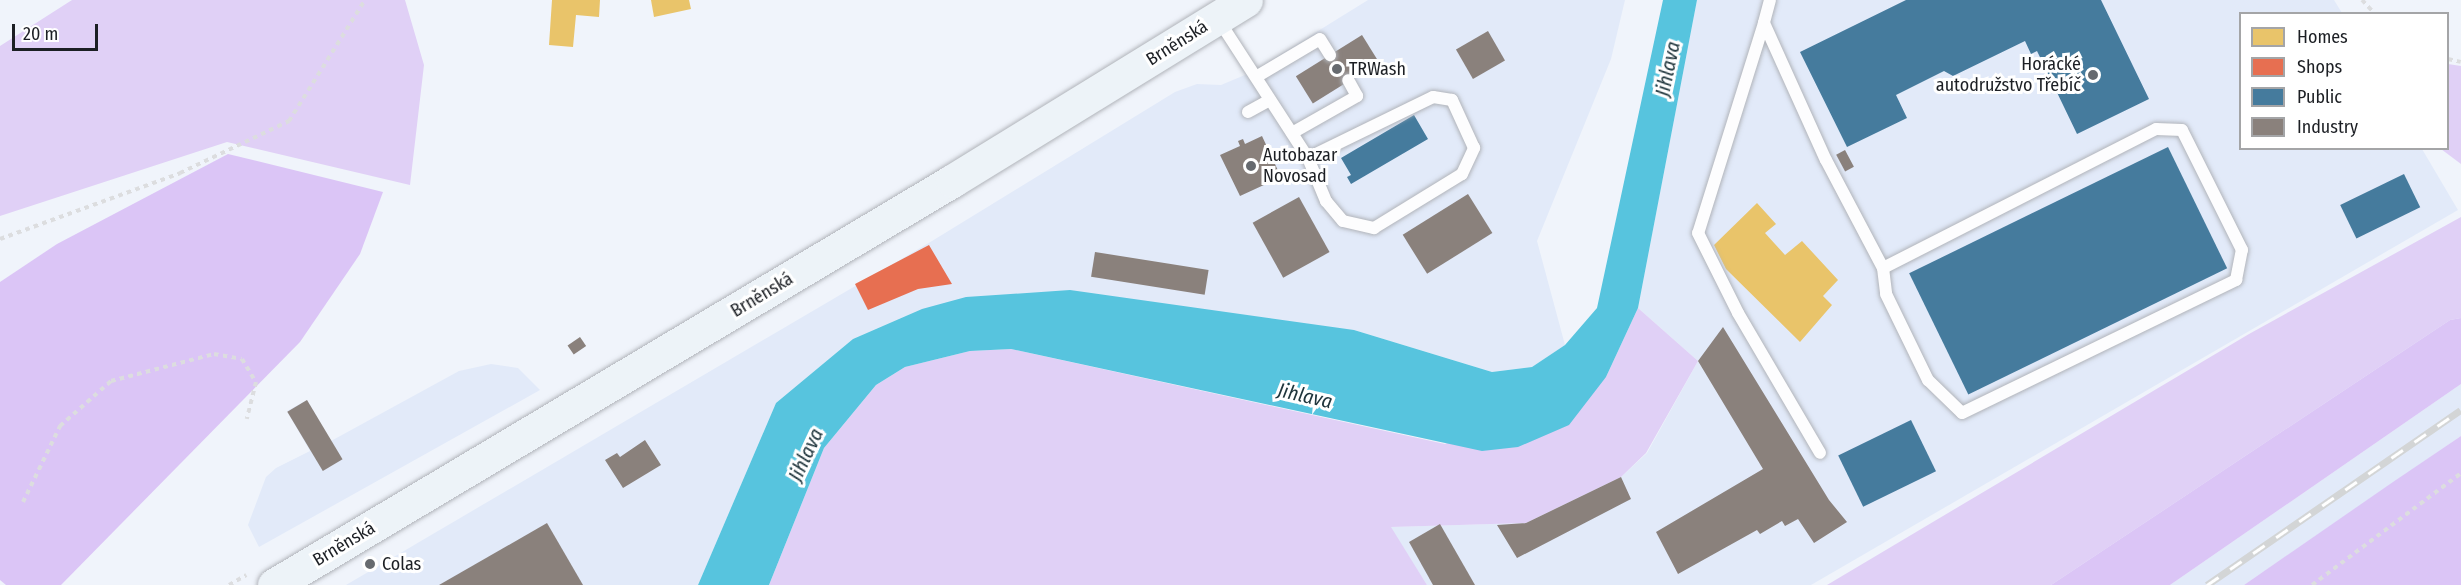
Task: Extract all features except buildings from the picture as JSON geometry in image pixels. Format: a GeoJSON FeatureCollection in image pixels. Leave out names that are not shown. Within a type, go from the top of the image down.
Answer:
{"type":"FeatureCollection","features":[{"type":"Feature","properties":{"kind":"main road","name":"Brněnská"},"geometry":{"type":"LineString","coordinates":[[274,585],[952,181],[1246,0]]}},
{"type":"Feature","properties":{"kind":"lane"},"geometry":{"type":"LineString","coordinates":[[1770,0],[1698,233],[1738,313],[1820,453]]}},
{"type":"Feature","properties":{"kind":"lane"},"geometry":{"type":"LineString","coordinates":[[1217,18],[1308,158],[1326,201],[1343,220],[1374,228],[1462,174],[1474,148],[1452,99],[1433,97],[1308,158]]}},
{"type":"Feature","properties":{"kind":"lane"},"geometry":{"type":"LineString","coordinates":[[1764,23],[1826,160],[1883,268],[1886,294],[1928,380],[1962,413],[2236,280],[2242,250],[2182,130],[2156,129],[1883,268]]}},
{"type":"Feature","properties":{"kind":"lane"},"geometry":{"type":"LineString","coordinates":[[1256,77],[1320,39],[1330,55]]}},
{"type":"Feature","properties":{"kind":"lane"},"geometry":{"type":"LineString","coordinates":[[1292,133],[1357,96],[1348,80]]}},
{"type":"Feature","properties":{"kind":"lane"},"geometry":{"type":"LineString","coordinates":[[1248,112],[1270,100]]}},
{"type":"Feature","properties":{"kind":"path"},"geometry":{"type":"LineString","coordinates":[[0,239],[180,173],[289,121],[365,0]]}},
{"type":"Feature","properties":{"kind":"path"},"geometry":{"type":"LineString","coordinates":[[2362,0],[2373,12]]}},
{"type":"Feature","properties":{"kind":"path"},"geometry":{"type":"LineString","coordinates":[[23,502],[60,426],[111,381],[214,354],[242,359],[256,382],[247,419]]}},
{"type":"Feature","properties":{"kind":"path"},"geometry":{"type":"LineString","coordinates":[[2312,585],[2461,473]]}},
{"type":"Feature","properties":{"kind":"shaded area"},"geometry":{"type":"Polygon","coordinates":[[[72,0],[405,0],[424,65],[410,185],[227,142],[0,216],[0,46],[72,0]]]}},
{"type":"Feature","properties":{"kind":"shaded area"},"geometry":{"type":"Polygon","coordinates":[[[1368,0],[1625,0],[1611,59],[1537,241],[1565,345],[1532,367],[1492,372],[1354,330],[922,309],[853,339],[776,403],[698,585],[346,585],[932,241],[1175,92],[1197,84],[1221,85],[1252,72],[1368,0]]]}},
{"type":"Feature","properties":{"kind":"shaded area"},"geometry":{"type":"Polygon","coordinates":[[[1697,0],[2334,0],[2341,12],[2239,12],[2239,150],[2423,150],[2458,210],[1811,585],[1427,585],[1390,527],[1526,523],[1621,477],[1647,453],[1698,361],[1638,308],[1697,0]]]}},
{"type":"Feature","properties":{"kind":"shaded area"},"geometry":{"type":"Polygon","coordinates":[[[2449,64],[2461,66],[2461,164],[2442,150],[2449,150],[2449,64]]]}},
{"type":"Feature","properties":{"kind":"shaded area"},"geometry":{"type":"Polygon","coordinates":[[[228,154],[383,192],[360,254],[300,342],[61,585],[6,585],[0,580],[0,282],[57,244],[228,154]]]}},
{"type":"Feature","properties":{"kind":"shaded area"},"geometry":{"type":"Polygon","coordinates":[[[2461,217],[2461,318],[2450,320],[2051,585],[1827,585],[2249,334],[2461,217]]]}},
{"type":"Feature","properties":{"kind":"shaded area"},"geometry":{"type":"Polygon","coordinates":[[[1638,308],[1698,361],[1646,453],[1621,477],[1526,523],[1391,527],[1427,585],[769,585],[824,448],[876,385],[905,367],[970,351],[1011,349],[1445,444],[1606,377],[1638,308]]]}},
{"type":"Feature","properties":{"kind":"shaded area"},"geometry":{"type":"Polygon","coordinates":[[[2461,318],[2461,384],[2170,585],[2051,585],[2450,320],[2461,318]]]}},
{"type":"Feature","properties":{"kind":"shaded area"},"geometry":{"type":"Polygon","coordinates":[[[491,364],[518,368],[540,390],[259,547],[248,525],[266,477],[276,468],[310,451],[287,411],[307,400],[331,441],[459,371],[491,364]]]}},
{"type":"Feature","properties":{"kind":"shaded area"},"geometry":{"type":"Polygon","coordinates":[[[2461,384],[2461,436],[2244,585],[2170,585],[2461,384]]]}},
{"type":"Feature","properties":{"kind":"shaded area"},"geometry":{"type":"Polygon","coordinates":[[[2461,436],[2461,585],[2244,585],[2393,482],[2461,436]]]}},
{"type":"Feature","properties":{"kind":"water","name":"Jihlava"},"geometry":{"type":"Polygon","coordinates":[[[1663,0],[1697,0],[1638,308],[1606,377],[1569,425],[1518,447],[1482,451],[1011,349],[970,351],[905,367],[876,385],[824,448],[769,585],[698,585],[776,403],[853,339],[922,309],[966,297],[1070,290],[1354,330],[1492,372],[1532,367],[1565,345],[1597,308],[1663,0]]]}},
{"type":"Feature","properties":{"kind":"railway"},"geometry":{"type":"LineString","coordinates":[[2207,585],[2461,410]]}},
{"type":"Feature","properties":{"kind":"place","name":"TRWash"},"geometry":{"type":"Point","coordinates":[1337,69]}},
{"type":"Feature","properties":{"kind":"place","name":"Horácké autodružstvo Třebíč"},"geometry":{"type":"Point","coordinates":[2093,75]}},
{"type":"Feature","properties":{"kind":"place","name":"Autobazar Novosad"},"geometry":{"type":"Point","coordinates":[1251,166]}},
{"type":"Feature","properties":{"kind":"place","name":"Colas"},"geometry":{"type":"Point","coordinates":[370,564]}}]}
